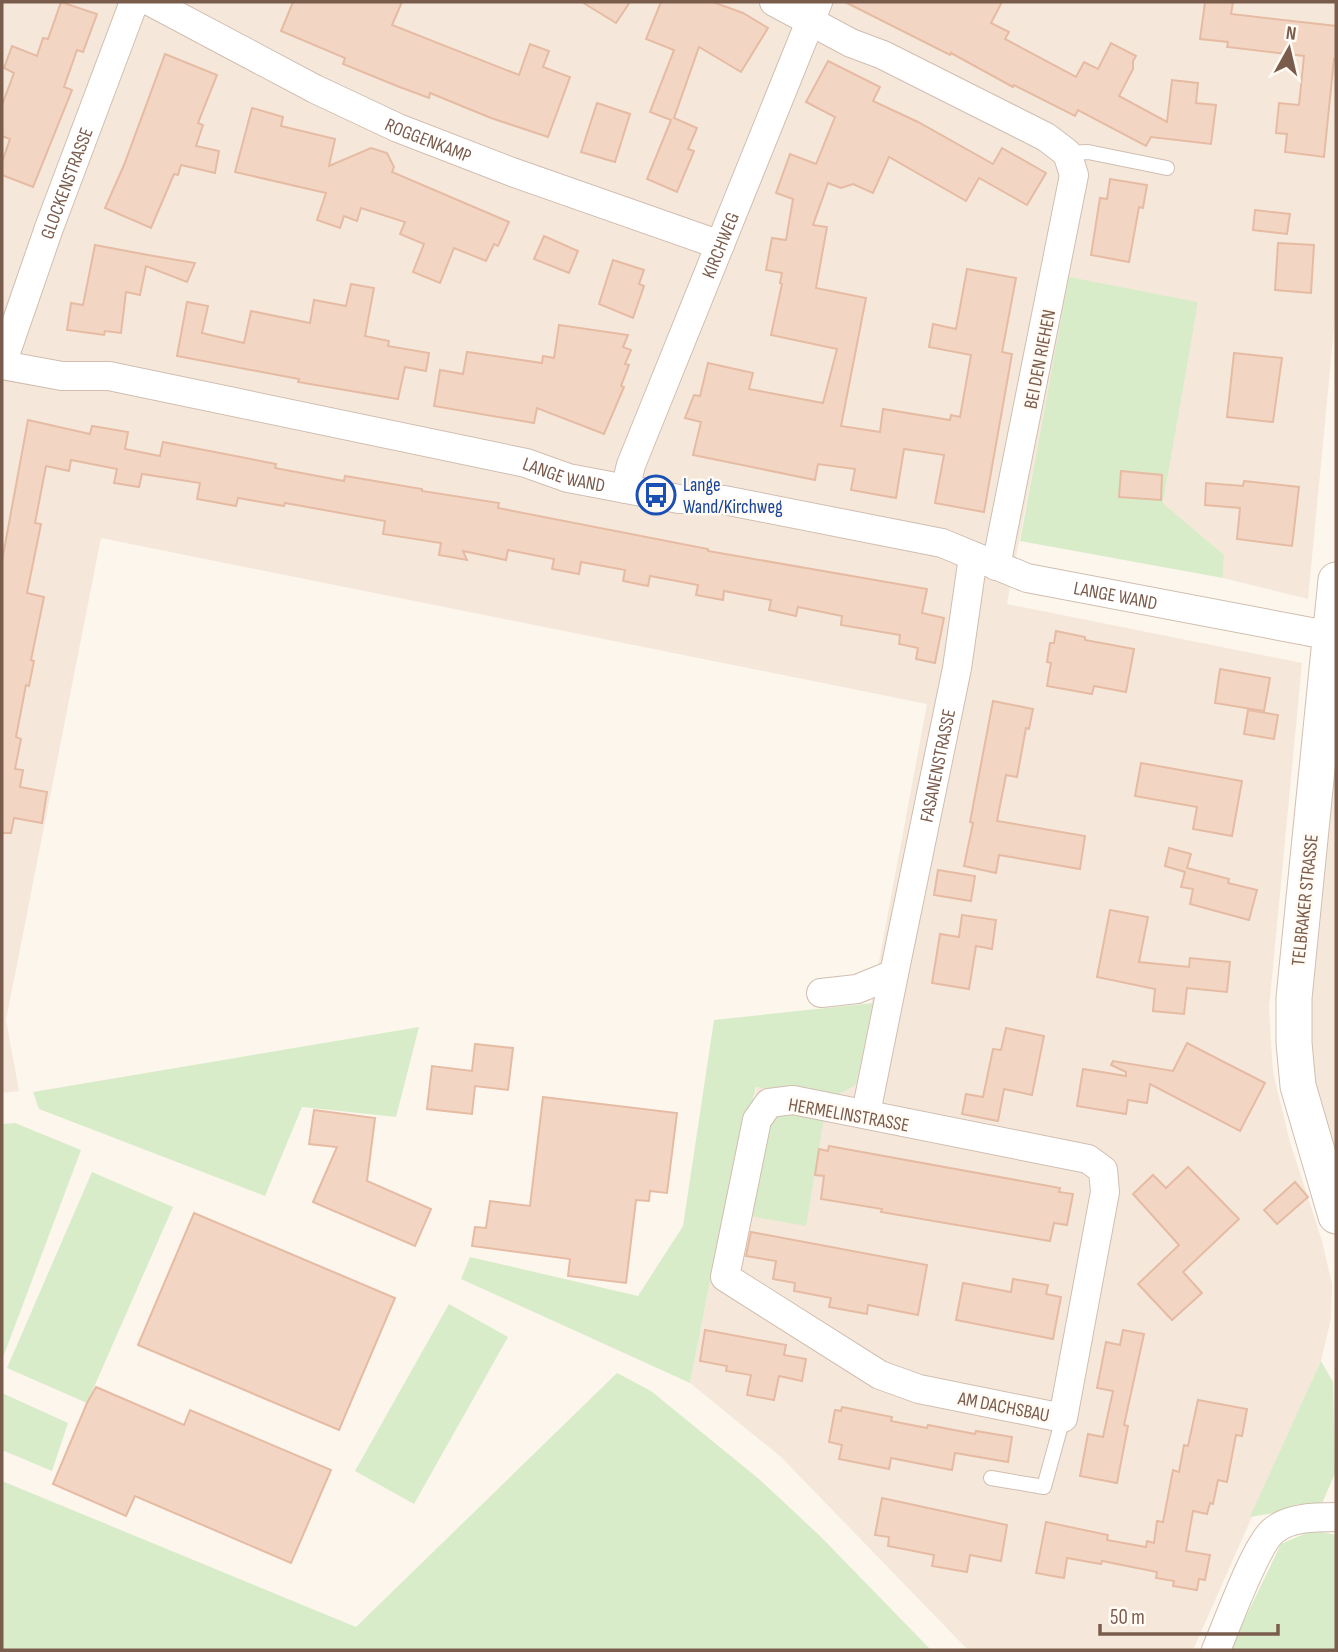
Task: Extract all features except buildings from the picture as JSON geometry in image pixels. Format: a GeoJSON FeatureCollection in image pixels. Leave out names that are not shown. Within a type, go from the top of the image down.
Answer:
{"type":"FeatureCollection","features":[{"type":"Feature","properties":{"kind":"street","name":"GLOCKENSTRASSE"},"geometry":{"type":"LineString","coordinates":[[2,364],[49,228],[134,2]]}},
{"type":"Feature","properties":{"kind":"street","name":"ROGGENKAMP"},"geometry":{"type":"LineString","coordinates":[[151,2],[315,89],[398,128],[512,172],[720,245]]}},
{"type":"Feature","properties":{"kind":"street"},"geometry":{"type":"LineString","coordinates":[[774,2],[813,12],[851,43],[883,55],[1034,131],[1067,153]]}},
{"type":"Feature","properties":{"kind":"street","name":"KIRCHWEG"},"geometry":{"type":"LineString","coordinates":[[625,489],[631,465],[813,12]]}},
{"type":"Feature","properties":{"kind":"street","name":"BEI DEN RIEHEN"},"geometry":{"type":"LineString","coordinates":[[984,561],[1074,175],[1067,153]]}},
{"type":"Feature","properties":{"kind":"street","name":"LANGE WAND"},"geometry":{"type":"LineString","coordinates":[[2,364],[62,376],[109,376],[526,463],[568,478],[679,499],[724,500],[942,543],[1027,578],[1331,634]]}},
{"type":"Feature","properties":{"kind":"street","name":"FASANENSTRASSE"},"geometry":{"type":"LineString","coordinates":[[866,1113],[957,668],[984,561]]}},
{"type":"Feature","properties":{"kind":"street","name":"TELBRAKER STRASSE"},"geometry":{"type":"LineString","coordinates":[[1336,580],[1294,998],[1298,1086],[1336,1216]]}},
{"type":"Feature","properties":{"kind":"street"},"geometry":{"type":"LineString","coordinates":[[821,993],[857,989],[894,974]]}},
{"type":"Feature","properties":{"kind":"street","name":"HERMELINSTRASSE"},"geometry":{"type":"LineString","coordinates":[[725,1277],[757,1120],[769,1103],[793,1100],[866,1113],[1088,1159],[1103,1170]]}},
{"type":"Feature","properties":{"kind":"street","name":"AM DACHSBAU"},"geometry":{"type":"LineString","coordinates":[[725,1277],[880,1375],[919,1389],[1062,1418],[1105,1192],[1103,1170]]}},
{"type":"Feature","properties":{"kind":"street"},"geometry":{"type":"LineString","coordinates":[[1216,1650],[1260,1549],[1272,1531],[1292,1520],[1336,1517]]}},
{"type":"Feature","properties":{"kind":"lane"},"geometry":{"type":"LineString","coordinates":[[1067,153],[1088,152],[1167,168]]}},
{"type":"Feature","properties":{"kind":"lane"},"geometry":{"type":"LineString","coordinates":[[991,1478],[1044,1488],[1062,1418]]}},
{"type":"Feature","properties":{"kind":"shaded area"},"geometry":{"type":"Polygon","coordinates":[[[2,2],[1336,2],[1336,308],[1308,599],[1223,578],[1224,555],[1163,503],[1197,302],[1070,278],[1007,604],[1302,663],[1269,1009],[1273,1072],[1290,1142],[1322,1241],[1332,1284],[1331,1319],[1321,1361],[1193,1650],[968,1650],[781,1457],[690,1383],[712,1272],[757,1087],[831,1099],[856,1085],[927,704],[101,538],[6,1020],[19,1091],[2,1093],[2,2]]]}},
{"type":"Feature","properties":{"kind":"shaded area"},"geometry":{"type":"Polygon","coordinates":[[[1336,740],[1336,1166],[1322,1124],[1310,1045],[1314,948],[1336,740]]]}},
{"type":"Feature","properties":{"kind":"green space"},"geometry":{"type":"Polygon","coordinates":[[[1069,277],[1198,302],[1163,503],[1224,555],[1223,578],[1020,541],[1069,277]]]}},
{"type":"Feature","properties":{"kind":"green space"},"geometry":{"type":"Polygon","coordinates":[[[873,1003],[856,1085],[831,1099],[756,1087],[712,1272],[690,1383],[461,1279],[470,1257],[638,1296],[683,1226],[714,1020],[873,1003]]]}},
{"type":"Feature","properties":{"kind":"green space"},"geometry":{"type":"Polygon","coordinates":[[[419,1027],[396,1117],[302,1107],[265,1196],[39,1109],[33,1092],[419,1027]]]}},
{"type":"Feature","properties":{"kind":"green space"},"geometry":{"type":"Polygon","coordinates":[[[826,1106],[806,1226],[738,1214],[757,1120],[826,1106]]]}},
{"type":"Feature","properties":{"kind":"green space"},"geometry":{"type":"Polygon","coordinates":[[[15,1123],[81,1150],[2,1360],[2,1124],[15,1123]]]}},
{"type":"Feature","properties":{"kind":"green space"},"geometry":{"type":"Polygon","coordinates":[[[92,1172],[173,1207],[87,1403],[7,1368],[92,1172]]]}},
{"type":"Feature","properties":{"kind":"green space"},"geometry":{"type":"Polygon","coordinates":[[[449,1304],[508,1337],[414,1504],[355,1471],[449,1304]]]}},
{"type":"Feature","properties":{"kind":"green space"},"geometry":{"type":"Polygon","coordinates":[[[1321,1361],[1333,1382],[1335,1473],[1321,1506],[1298,1504],[1279,1512],[1250,1517],[1321,1361]]]}},
{"type":"Feature","properties":{"kind":"green space"},"geometry":{"type":"Polygon","coordinates":[[[617,1373],[651,1391],[759,1479],[820,1536],[931,1650],[2,1650],[2,1481],[356,1627],[617,1373]]]}},
{"type":"Feature","properties":{"kind":"green space"},"geometry":{"type":"Polygon","coordinates":[[[2,1393],[68,1423],[52,1471],[2,1450],[2,1393]]]}},
{"type":"Feature","properties":{"kind":"green space"},"geometry":{"type":"Polygon","coordinates":[[[1313,1530],[1336,1535],[1336,1650],[1232,1650],[1281,1544],[1313,1530]]]}},
{"type":"Feature","properties":{"kind":"place","name":"Lange Wand/Kirchweg"},"geometry":{"type":"Point","coordinates":[656,495]}}]}
